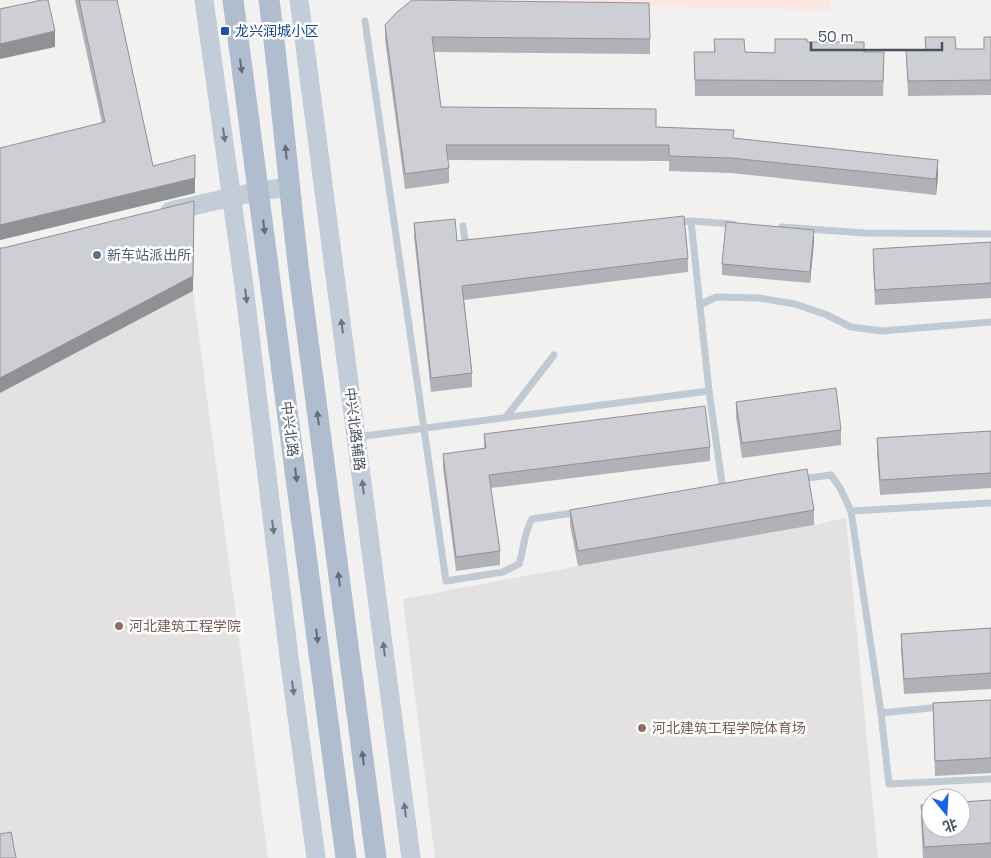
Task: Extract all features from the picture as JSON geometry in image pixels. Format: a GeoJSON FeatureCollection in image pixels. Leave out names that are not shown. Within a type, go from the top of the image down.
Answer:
{"type":"FeatureCollection","features":[{"type":"Feature","properties":{"kind":"main road","name":"中兴北路"},"geometry":{"type":"LineString","coordinates":[[233,0],[346,858]]}},
{"type":"Feature","properties":{"kind":"main road"},"geometry":{"type":"LineString","coordinates":[[269,0],[278,69],[289,186],[376,858]]}},
{"type":"Feature","properties":{"kind":"street"},"geometry":{"type":"LineString","coordinates":[[204,0],[244,286],[316,858]]}},
{"type":"Feature","properties":{"kind":"street","name":"中兴北路辅路"},"geometry":{"type":"LineString","coordinates":[[299,0],[411,858]]}},
{"type":"Feature","properties":{"kind":"street"},"geometry":{"type":"LineString","coordinates":[[157,214],[232,196],[289,186]]}},
{"type":"Feature","properties":{"kind":"lane"},"geometry":{"type":"LineString","coordinates":[[365,21],[446,581],[503,572],[519,564],[523,553],[527,526],[532,519],[589,510]]}},
{"type":"Feature","properties":{"kind":"lane"},"geometry":{"type":"LineString","coordinates":[[691,221],[709,391],[723,490]]}},
{"type":"Feature","properties":{"kind":"lane"},"geometry":{"type":"LineString","coordinates":[[665,222],[691,221],[737,224]]}},
{"type":"Feature","properties":{"kind":"lane"},"geometry":{"type":"LineString","coordinates":[[463,226],[465,242],[475,241]]}},
{"type":"Feature","properties":{"kind":"lane"},"geometry":{"type":"LineString","coordinates":[[776,226],[864,233],[991,234]]}},
{"type":"Feature","properties":{"kind":"lane"},"geometry":{"type":"LineString","coordinates":[[700,305],[716,297],[759,298],[795,304],[827,315],[851,327],[882,331],[991,322]]}},
{"type":"Feature","properties":{"kind":"lane"},"geometry":{"type":"LineString","coordinates":[[506,418],[554,355]]}},
{"type":"Feature","properties":{"kind":"lane"},"geometry":{"type":"LineString","coordinates":[[356,437],[709,391]]}},
{"type":"Feature","properties":{"kind":"lane"},"geometry":{"type":"LineString","coordinates":[[793,480],[830,475],[840,488],[852,511],[881,713],[889,784],[991,779]]}},
{"type":"Feature","properties":{"kind":"lane"},"geometry":{"type":"LineString","coordinates":[[713,492],[732,489]]}},
{"type":"Feature","properties":{"kind":"lane"},"geometry":{"type":"LineString","coordinates":[[852,511],[991,503]]}},
{"type":"Feature","properties":{"kind":"lane"},"geometry":{"type":"LineString","coordinates":[[881,713],[945,707]]}},
{"type":"Feature","properties":{"kind":"shaded area"},"geometry":{"type":"Polygon","coordinates":[[[554,0],[830,0],[830,10],[554,4],[554,0]]]}},
{"type":"Feature","properties":{"kind":"shaded area","name":"河北建筑工程学院"},"geometry":{"type":"Polygon","coordinates":[[[193,291],[268,858],[0,858],[0,393],[193,291]]]}},
{"type":"Feature","properties":{"kind":"shaded area","name":"河北建筑工程学院体育场"},"geometry":{"type":"Polygon","coordinates":[[[846,518],[878,858],[435,858],[403,599],[846,518]]]}},
{"type":"Feature","properties":{"kind":"building"},"geometry":{"type":"Polygon","coordinates":[[[48,0],[55,31],[0,44],[0,9],[48,0]]]}},
{"type":"Feature","properties":{"kind":"building"},"geometry":{"type":"Polygon","coordinates":[[[79,0],[117,0],[153,166],[195,155],[195,178],[0,225],[0,148],[105,122],[79,0]]]}},
{"type":"Feature","properties":{"kind":"building"},"geometry":{"type":"Polygon","coordinates":[[[412,0],[649,3],[650,39],[432,37],[441,107],[656,109],[656,127],[734,130],[733,138],[938,160],[936,179],[731,158],[669,156],[669,145],[446,145],[449,168],[405,174],[385,25],[412,0]]]}},
{"type":"Feature","properties":{"kind":"building"},"geometry":{"type":"Polygon","coordinates":[[[925,37],[955,37],[956,49],[984,49],[984,37],[991,37],[991,80],[908,81],[906,50],[926,50],[925,37]]]}},
{"type":"Feature","properties":{"kind":"building"},"geometry":{"type":"Polygon","coordinates":[[[714,39],[744,39],[745,52],[775,53],[775,39],[807,39],[807,42],[864,42],[864,52],[884,52],[883,81],[695,80],[694,52],[715,52],[714,39]]]}},
{"type":"Feature","properties":{"kind":"building","name":"新车站派出所"},"geometry":{"type":"Polygon","coordinates":[[[194,201],[193,276],[0,378],[0,248],[194,201]]]}},
{"type":"Feature","properties":{"kind":"building"},"geometry":{"type":"Polygon","coordinates":[[[684,216],[688,258],[462,286],[472,373],[431,378],[414,223],[455,219],[457,241],[684,216]]]}},
{"type":"Feature","properties":{"kind":"building"},"geometry":{"type":"Polygon","coordinates":[[[726,222],[814,230],[810,272],[722,264],[726,222]]]}},
{"type":"Feature","properties":{"kind":"building"},"geometry":{"type":"Polygon","coordinates":[[[991,242],[991,283],[875,290],[873,249],[991,242]]]}},
{"type":"Feature","properties":{"kind":"building"},"geometry":{"type":"Polygon","coordinates":[[[836,388],[841,430],[742,443],[736,402],[836,388]]]}},
{"type":"Feature","properties":{"kind":"building"},"geometry":{"type":"Polygon","coordinates":[[[705,406],[710,447],[489,475],[500,551],[456,557],[443,454],[486,448],[484,434],[705,406]]]}},
{"type":"Feature","properties":{"kind":"building"},"geometry":{"type":"Polygon","coordinates":[[[991,431],[991,473],[880,480],[877,438],[991,431]]]}},
{"type":"Feature","properties":{"kind":"building"},"geometry":{"type":"Polygon","coordinates":[[[807,469],[814,510],[578,551],[570,510],[807,469]]]}},
{"type":"Feature","properties":{"kind":"building"},"geometry":{"type":"Polygon","coordinates":[[[991,628],[991,673],[904,679],[901,634],[991,628]]]}},
{"type":"Feature","properties":{"kind":"building"},"geometry":{"type":"Polygon","coordinates":[[[991,700],[991,758],[935,761],[933,703],[991,700]]]}},
{"type":"Feature","properties":{"kind":"building"},"geometry":{"type":"Polygon","coordinates":[[[991,800],[991,843],[924,847],[923,838],[971,838],[971,801],[991,800]]]}},
{"type":"Feature","properties":{"kind":"building"},"geometry":{"type":"Polygon","coordinates":[[[11,832],[16,858],[0,858],[0,834],[11,832]]]}},
{"type":"Feature","properties":{"kind":"place","name":"龙兴润城小区"},"geometry":{"type":"Point","coordinates":[225,31]}},
{"type":"Feature","properties":{"kind":"place","name":"新车站派出所"},"geometry":{"type":"Point","coordinates":[97,255]}},
{"type":"Feature","properties":{"kind":"place","name":"河北建筑工程学院"},"geometry":{"type":"Point","coordinates":[119,626]}},
{"type":"Feature","properties":{"kind":"place","name":"河北建筑工程学院体育场"},"geometry":{"type":"Point","coordinates":[642,728]}}]}
